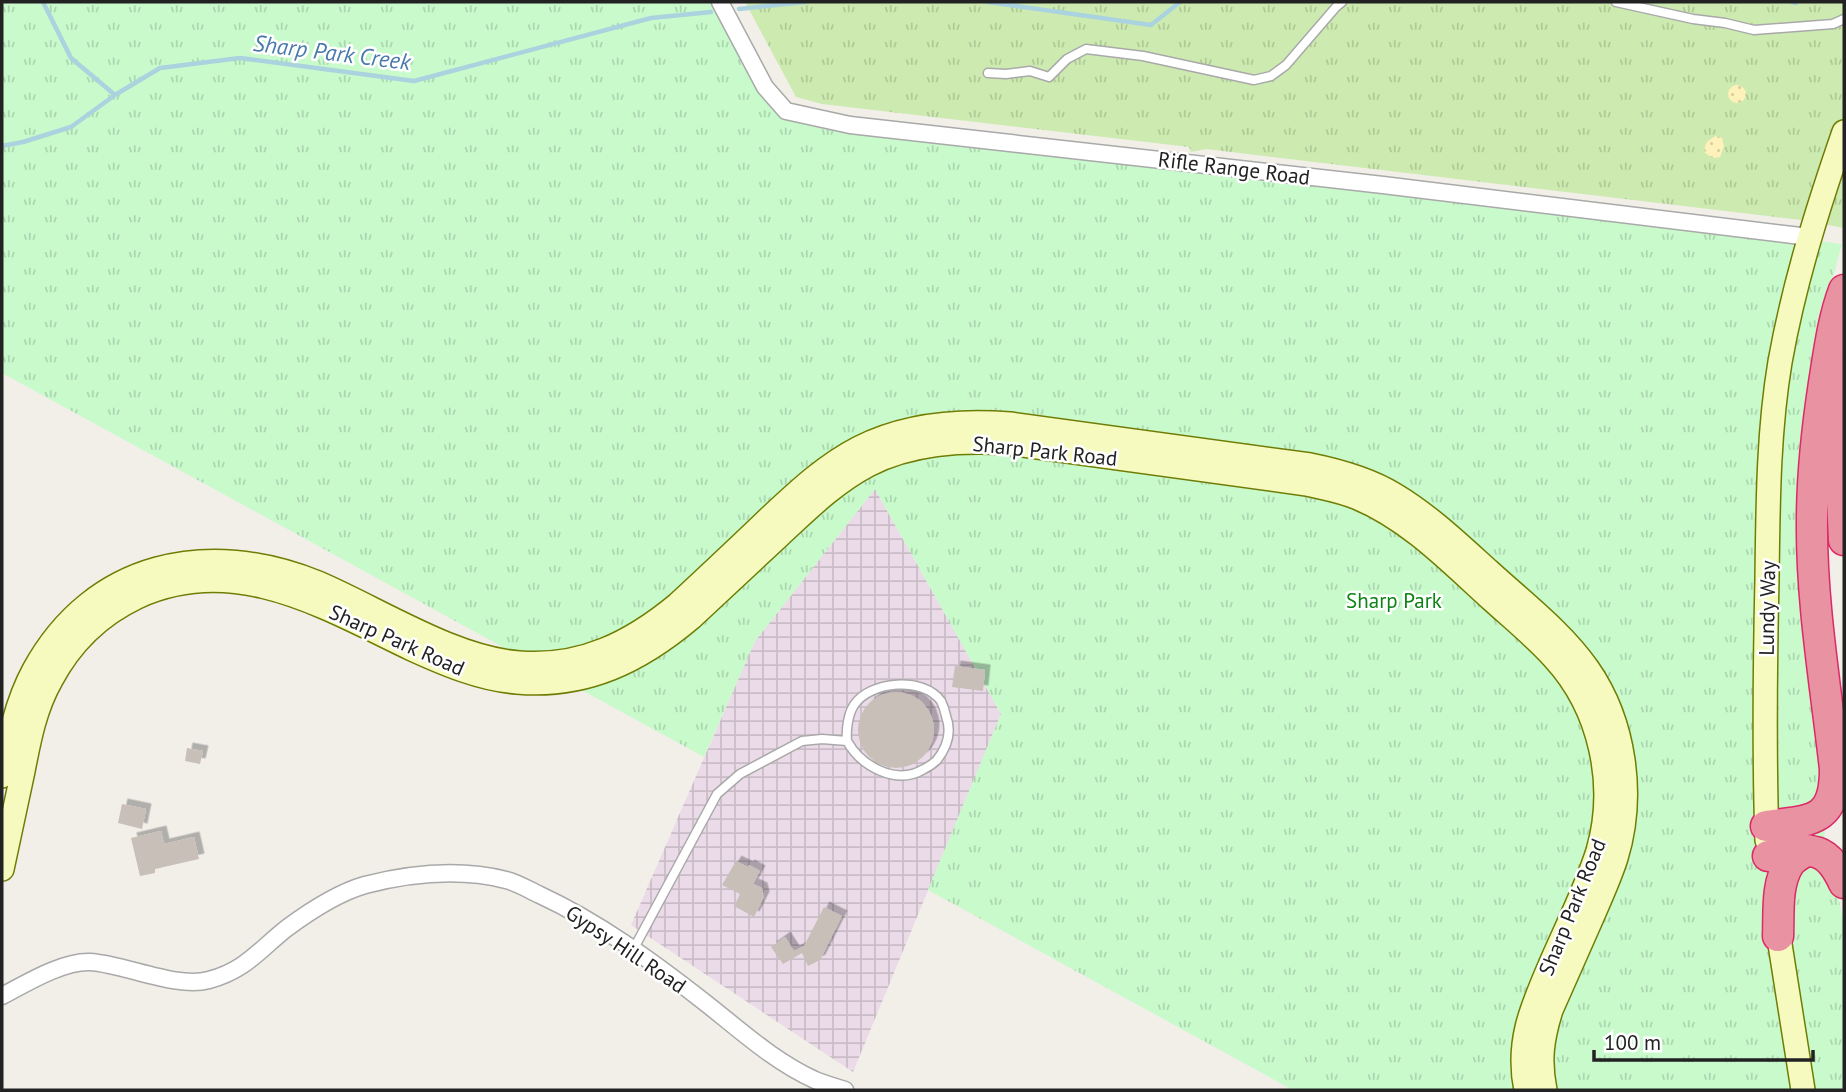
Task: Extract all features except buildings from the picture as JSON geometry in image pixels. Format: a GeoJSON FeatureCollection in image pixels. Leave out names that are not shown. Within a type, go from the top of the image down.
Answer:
{"type":"FeatureCollection","features":[{"type":"Feature","properties":{"kind":"highway"},"geometry":{"type":"LineString","coordinates":[[1766,827],[1816,817],[1825,811],[1832,800],[1835,787],[1814,582],[1811,523],[1813,471],[1822,393],[1836,315],[1844,290]]}},
{"type":"Feature","properties":{"kind":"highway"},"geometry":{"type":"LineString","coordinates":[[1844,364],[1840,443],[1844,540]]}},
{"type":"Feature","properties":{"kind":"highway"},"geometry":{"type":"LineString","coordinates":[[1768,856],[1807,850],[1819,852],[1838,870],[1844,883]]}},
{"type":"Feature","properties":{"kind":"highway"},"geometry":{"type":"LineString","coordinates":[[1778,936],[1784,874],[1790,862],[1807,850]]}},
{"type":"Feature","properties":{"kind":"main road","name":"Lundy Way"},"geometry":{"type":"LineString","coordinates":[[1804,1090],[1778,936],[1766,827],[1769,490],[1772,427],[1780,362],[1809,237],[1844,132]]}},
{"type":"Feature","properties":{"kind":"main road","name":"Sharp Park Road"},"geometry":{"type":"LineString","coordinates":[[2,776],[13,723],[33,672],[68,622],[114,586],[145,572],[177,564],[208,561],[263,565],[319,584],[467,651],[517,663],[541,664],[590,656],[636,636],[678,604],[812,479],[860,447],[899,433],[950,423],[1010,424],[1310,465],[1339,471],[1384,489],[1418,510],[1440,528],[1549,624],[1570,646],[1589,671],[1613,719],[1625,775],[1622,829],[1608,881],[1551,1010],[1541,1051],[1545,1090]]}},
{"type":"Feature","properties":{"kind":"main road","name":"Sharp Park Road"},"geometry":{"type":"LineString","coordinates":[[2,869],[32,728],[50,681],[82,635],[102,617],[151,591],[181,583],[209,580],[259,584],[312,602],[461,670],[506,680],[542,683],[595,674],[646,652],[691,618],[824,494],[869,464],[923,446],[965,442],[1008,443],[1307,484],[1367,502],[1407,526],[1427,542],[1556,659],[1573,681],[1595,726],[1605,777],[1606,804],[1603,826],[1590,874],[1533,1003],[1526,1026],[1522,1050],[1525,1090]]}},
{"type":"Feature","properties":{"kind":"street","name":"Rifle Range Road"},"geometry":{"type":"LineString","coordinates":[[720,2],[765,87],[786,111],[799,114],[850,125],[1809,237]]}},
{"type":"Feature","properties":{"kind":"street","name":"Gypsy Hill Road"},"geometry":{"type":"LineString","coordinates":[[2,996],[69,965],[88,962],[186,981],[206,981],[236,971],[286,929],[335,897],[363,886],[398,878],[435,872],[472,873],[509,881],[556,902],[621,940],[759,1046],[816,1080],[845,1090]]}},
{"type":"Feature","properties":{"kind":"lane"},"geometry":{"type":"LineString","coordinates":[[988,73],[1030,71],[1049,77],[1067,59],[1086,48],[1157,59],[1254,80],[1271,76],[1286,65],[1342,2]]}},
{"type":"Feature","properties":{"kind":"lane"},"geometry":{"type":"LineString","coordinates":[[1616,2],[1754,30],[1832,24],[1844,19]]}},
{"type":"Feature","properties":{"kind":"lane"},"geometry":{"type":"LineString","coordinates":[[633,950],[717,794],[740,774],[802,741],[822,739],[847,741],[859,757],[884,773],[917,773],[935,762],[947,743],[950,726],[942,702],[935,695],[918,687],[888,684],[866,695],[855,705],[846,730],[847,741]]}},
{"type":"Feature","properties":{"kind":"shaded area"},"geometry":{"type":"Polygon","coordinates":[[[875,489],[1001,714],[853,1072],[631,925],[755,641],[875,489]]]}},
{"type":"Feature","properties":{"kind":"green space","name":"Sharp Park"},"geometry":{"type":"Polygon","coordinates":[[[2,2],[720,2],[786,111],[1842,244],[1831,284],[1811,398],[1804,587],[1825,837],[1844,924],[1844,1090],[1293,1090],[928,890],[1001,714],[875,489],[755,641],[704,757],[2,373],[2,2]]]}},
{"type":"Feature","properties":{"kind":"green space"},"geometry":{"type":"Polygon","coordinates":[[[745,2],[1844,2],[1844,228],[1801,220],[1206,149],[1191,152],[1189,147],[822,104],[796,97],[745,2]]]}},
{"type":"Feature","properties":{"kind":"sand"},"geometry":{"type":"Polygon","coordinates":[[[1737,85],[1745,90],[1746,94],[1741,102],[1737,103],[1729,98],[1728,94],[1733,86],[1737,85]]]}},
{"type":"Feature","properties":{"kind":"sand"},"geometry":{"type":"Polygon","coordinates":[[[1716,136],[1722,138],[1724,146],[1720,157],[1713,158],[1705,153],[1705,147],[1709,140],[1716,136]]]}},
{"type":"Feature","properties":{"kind":"waterway","name":"Sharp Park Creek"},"geometry":{"type":"LineString","coordinates":[[43,2],[71,58],[115,95]]}},
{"type":"Feature","properties":{"kind":"waterway","name":"Sharp Park Creek"},"geometry":{"type":"LineString","coordinates":[[739,9],[805,2]]}},
{"type":"Feature","properties":{"kind":"waterway","name":"Sharp Park Creek"},"geometry":{"type":"LineString","coordinates":[[987,2],[1151,25],[1180,2]]}},
{"type":"Feature","properties":{"kind":"waterway","name":"Sharp Park Creek"},"geometry":{"type":"LineString","coordinates":[[1792,2],[1796,3]]}},
{"type":"Feature","properties":{"kind":"waterway","name":"Sharp Park Creek"},"geometry":{"type":"LineString","coordinates":[[2,146],[71,127],[115,95],[160,68],[240,58],[414,81],[651,18],[711,12]]}}]}
